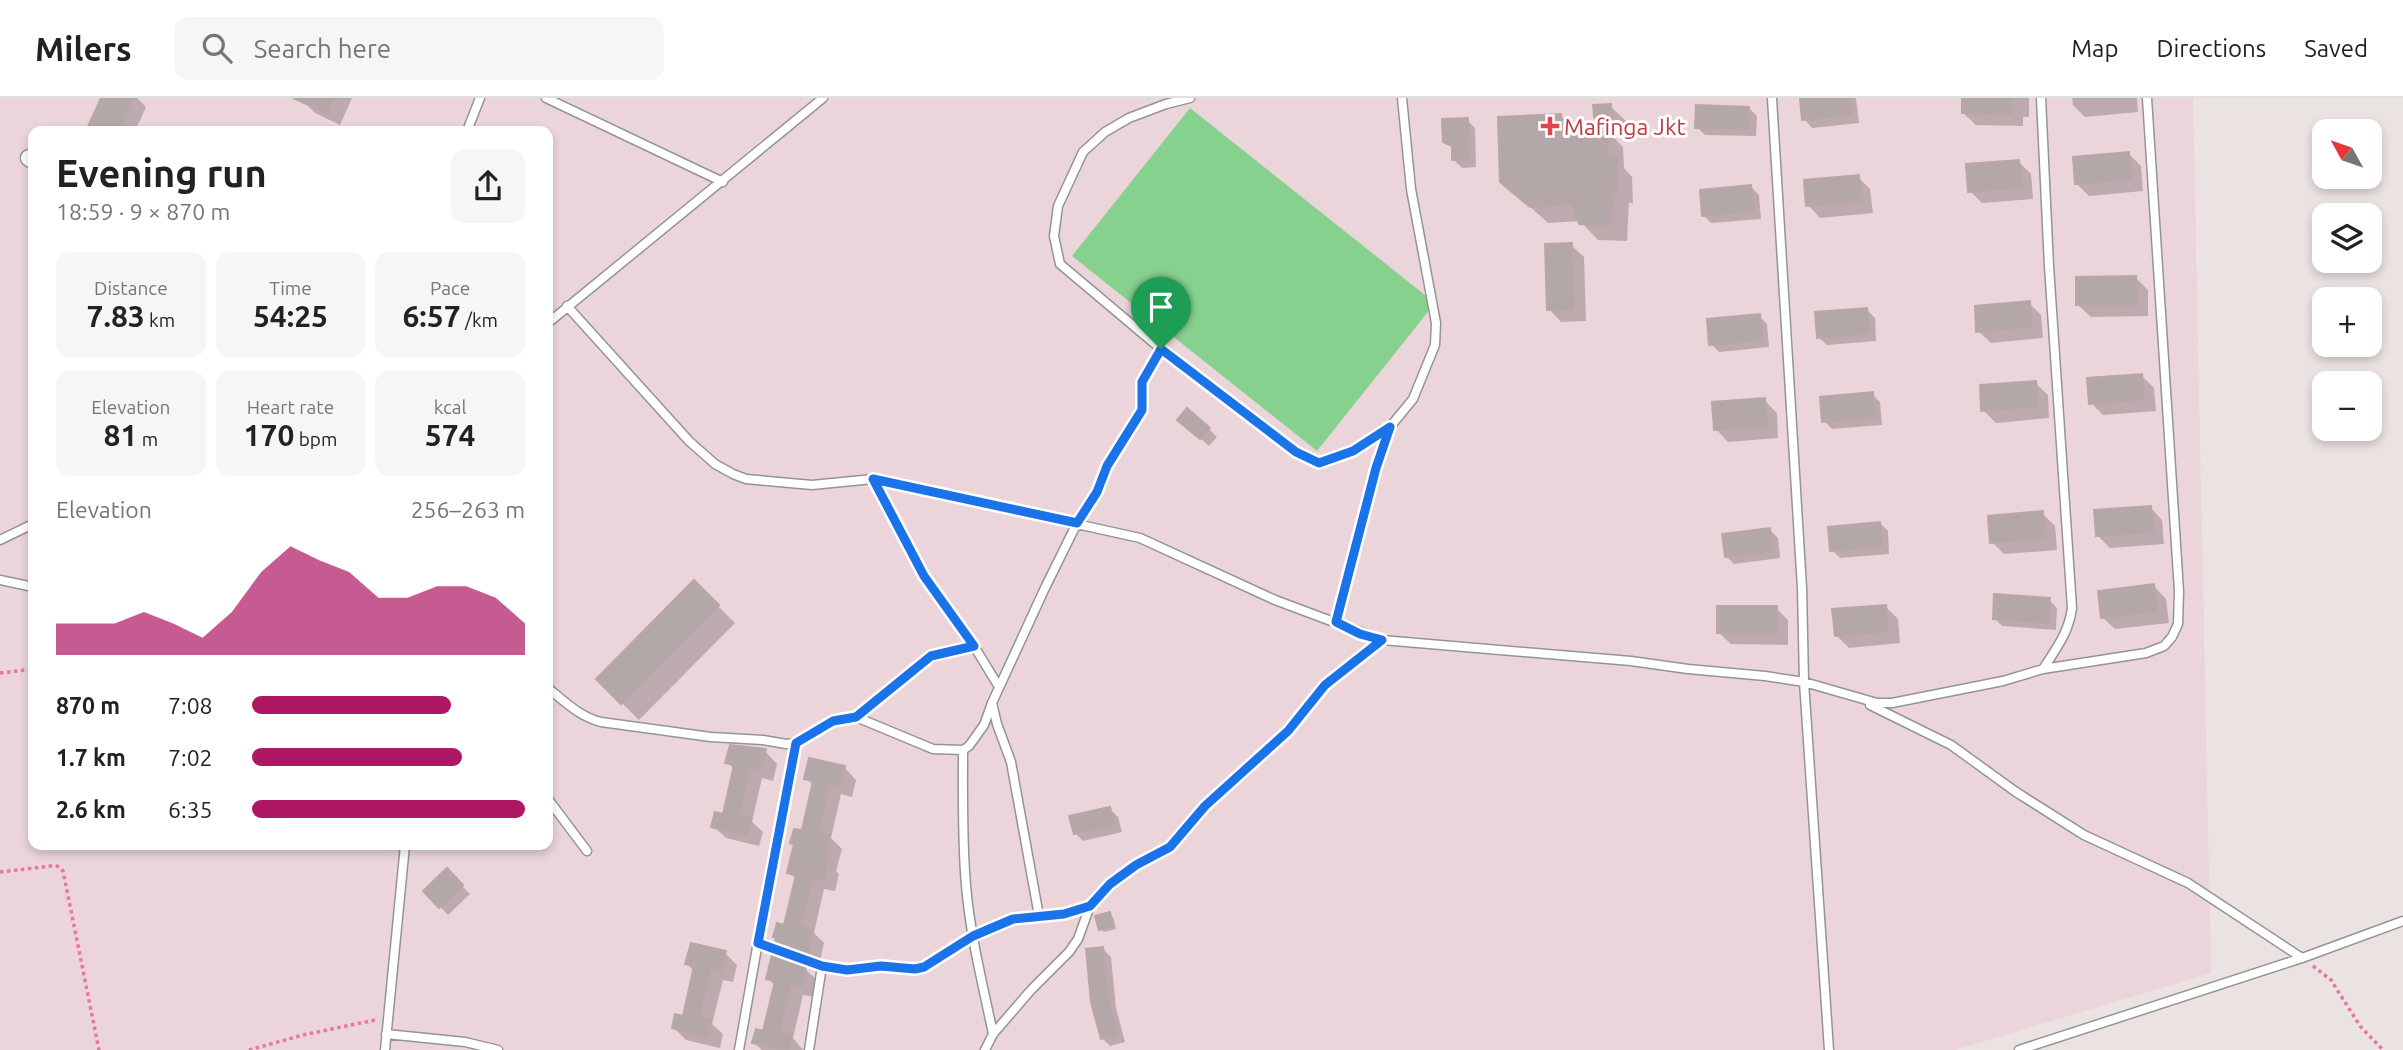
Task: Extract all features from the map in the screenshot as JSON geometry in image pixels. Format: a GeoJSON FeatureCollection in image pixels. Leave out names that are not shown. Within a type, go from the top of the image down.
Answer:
{"type":"FeatureCollection","features":[{"type":"Feature","properties":{"kind":"lane"},"geometry":{"type":"LineString","coordinates":[[469,126],[480,98]]}},
{"type":"Feature","properties":{"kind":"lane"},"geometry":{"type":"LineString","coordinates":[[546,98],[723,182]]}},
{"type":"Feature","properties":{"kind":"lane"},"geometry":{"type":"LineString","coordinates":[[553,319],[823,98]]}},
{"type":"Feature","properties":{"kind":"lane"},"geometry":{"type":"LineString","coordinates":[[1190,98],[1129,118],[1105,132],[1083,152],[1058,206],[1054,236],[1060,264],[1161,349],[1296,452],[1319,463],[1353,451],[1390,427],[1413,399],[1435,345],[1436,323],[1411,189],[1402,98]]}},
{"type":"Feature","properties":{"kind":"lane"},"geometry":{"type":"LineString","coordinates":[[1772,98],[1801,574],[1804,682],[1829,1050]]}},
{"type":"Feature","properties":{"kind":"lane"},"geometry":{"type":"LineString","coordinates":[[2041,98],[2049,266],[2072,608],[2064,637],[2043,669]]}},
{"type":"Feature","properties":{"kind":"lane"},"geometry":{"type":"LineString","coordinates":[[567,306],[689,440],[724,469],[747,479],[812,485],[873,479],[1140,538],[1275,600],[1382,640],[1631,661],[1804,682],[1858,699],[1892,703],[2003,681],[2043,669],[2146,653],[2164,646],[2178,624],[2179,591],[2147,98]]}},
{"type":"Feature","properties":{"kind":"lane"},"geometry":{"type":"LineString","coordinates":[[856,717],[933,749],[963,750],[969,746],[984,725],[999,687],[1077,523],[1097,492],[1107,466],[1142,410],[1142,382],[1161,349]]}},
{"type":"Feature","properties":{"kind":"lane"},"geometry":{"type":"LineString","coordinates":[[1336,622],[1376,468],[1390,427]]}},
{"type":"Feature","properties":{"kind":"lane"},"geometry":{"type":"LineString","coordinates":[[873,479],[924,576],[974,646],[999,687]]}},
{"type":"Feature","properties":{"kind":"lane"},"geometry":{"type":"LineString","coordinates":[[0,540],[28,526]]}},
{"type":"Feature","properties":{"kind":"lane"},"geometry":{"type":"LineString","coordinates":[[0,580],[28,586]]}},
{"type":"Feature","properties":{"kind":"lane"},"geometry":{"type":"LineString","coordinates":[[985,1050],[993,1034],[1069,952],[1083,928],[1090,906],[1110,884],[1136,865],[1170,847],[1205,806],[1288,731],[1325,685],[1382,640]]}},
{"type":"Feature","properties":{"kind":"lane"},"geometry":{"type":"LineString","coordinates":[[553,692],[590,720],[711,737],[796,743],[833,721],[856,717],[926,659],[974,646]]}},
{"type":"Feature","properties":{"kind":"lane"},"geometry":{"type":"LineString","coordinates":[[1858,699],[1951,745],[2016,792],[2084,835],[2188,883],[2302,958]]}},
{"type":"Feature","properties":{"kind":"lane"},"geometry":{"type":"LineString","coordinates":[[992,703],[1011,762],[1040,916]]}},
{"type":"Feature","properties":{"kind":"lane"},"geometry":{"type":"LineString","coordinates":[[738,1050],[796,743]]}},
{"type":"Feature","properties":{"kind":"lane"},"geometry":{"type":"LineString","coordinates":[[963,750],[966,886],[993,1034]]}},
{"type":"Feature","properties":{"kind":"lane"},"geometry":{"type":"LineString","coordinates":[[553,806],[587,851]]}},
{"type":"Feature","properties":{"kind":"lane"},"geometry":{"type":"LineString","coordinates":[[385,1050],[404,850]]}},
{"type":"Feature","properties":{"kind":"lane"},"geometry":{"type":"LineString","coordinates":[[758,943],[822,966],[847,970],[881,966],[915,969],[924,967],[973,936],[1013,919],[1064,914],[1090,906]]}},
{"type":"Feature","properties":{"kind":"lane"},"geometry":{"type":"LineString","coordinates":[[2019,1050],[2302,958],[2403,921]]}},
{"type":"Feature","properties":{"kind":"lane"},"geometry":{"type":"LineString","coordinates":[[809,1050],[822,966]]}},
{"type":"Feature","properties":{"kind":"lane"},"geometry":{"type":"LineString","coordinates":[[386,1034],[465,1042],[498,1050]]}},
{"type":"Feature","properties":{"kind":"path"},"geometry":{"type":"LineString","coordinates":[[0,673],[28,670]]}},
{"type":"Feature","properties":{"kind":"path"},"geometry":{"type":"LineString","coordinates":[[0,872],[51,866],[57,866],[63,871],[99,1050]]}},
{"type":"Feature","properties":{"kind":"path"},"geometry":{"type":"LineString","coordinates":[[2302,958],[2331,980],[2360,1026],[2383,1050]]}},
{"type":"Feature","properties":{"kind":"path"},"geometry":{"type":"LineString","coordinates":[[249,1050],[303,1035],[387,1018]]}},
{"type":"Feature","properties":{"kind":"shaded area"},"geometry":{"type":"Polygon","coordinates":[[[0,98],[2193,98],[2211,973],[1955,1050],[0,1050],[0,98]]]}},
{"type":"Feature","properties":{"kind":"green space"},"geometry":{"type":"Polygon","coordinates":[[[1190,108],[1435,303],[1317,451],[1072,256],[1190,108]]]}},
{"type":"Feature","properties":{"kind":"building"},"geometry":{"type":"Polygon","coordinates":[[[101,98],[133,98],[120,126],[88,126],[101,98]]]}},
{"type":"Feature","properties":{"kind":"building"},"geometry":{"type":"Polygon","coordinates":[[[293,98],[334,98],[327,113],[293,98]]]}},
{"type":"Feature","properties":{"kind":"building"},"geometry":{"type":"Polygon","coordinates":[[[1800,98],[1850,98],[1852,115],[1802,120],[1800,98]]]}},
{"type":"Feature","properties":{"kind":"building"},"geometry":{"type":"Polygon","coordinates":[[[1962,98],[2012,98],[2012,114],[1962,113],[1962,98]]]}},
{"type":"Feature","properties":{"kind":"building"},"geometry":{"type":"Polygon","coordinates":[[[1611,104],[1612,125],[1594,117],[1593,105],[1611,104]]]}},
{"type":"Feature","properties":{"kind":"building"},"geometry":{"type":"Polygon","coordinates":[[[1696,105],[1749,107],[1748,129],[1695,128],[1696,105]]]}},
{"type":"Feature","properties":{"kind":"building"},"geometry":{"type":"Polygon","coordinates":[[[1561,114],[1562,130],[1607,128],[1608,155],[1617,158],[1617,189],[1613,187],[1611,225],[1579,224],[1572,204],[1530,207],[1500,182],[1498,117],[1561,114]]]}},
{"type":"Feature","properties":{"kind":"building"},"geometry":{"type":"Polygon","coordinates":[[[1468,118],[1469,160],[1452,160],[1452,146],[1443,142],[1442,119],[1468,118]]]}},
{"type":"Feature","properties":{"kind":"building"},"geometry":{"type":"Polygon","coordinates":[[[2129,152],[2131,179],[2075,184],[2073,157],[2129,152]]]}},
{"type":"Feature","properties":{"kind":"building"},"geometry":{"type":"Polygon","coordinates":[[[2019,160],[2022,187],[1968,192],[1966,164],[2019,160]]]}},
{"type":"Feature","properties":{"kind":"building"},"geometry":{"type":"Polygon","coordinates":[[[1859,175],[1861,201],[1806,206],[1804,180],[1859,175]]]}},
{"type":"Feature","properties":{"kind":"building"},"geometry":{"type":"Polygon","coordinates":[[[1751,185],[1754,211],[1702,216],[1700,190],[1751,185]]]}},
{"type":"Feature","properties":{"kind":"building"},"geometry":{"type":"Polygon","coordinates":[[[1572,243],[1574,309],[1547,310],[1545,244],[1572,243]]]}},
{"type":"Feature","properties":{"kind":"building"},"geometry":{"type":"Polygon","coordinates":[[[2136,276],[2137,304],[2076,305],[2076,277],[2136,276]]]}},
{"type":"Feature","properties":{"kind":"building"},"geometry":{"type":"Polygon","coordinates":[[[2030,301],[2032,326],[1976,332],[1975,306],[2030,301]]]}},
{"type":"Feature","properties":{"kind":"building"},"geometry":{"type":"Polygon","coordinates":[[[1867,308],[1869,333],[1817,338],[1815,312],[1867,308]]]}},
{"type":"Feature","properties":{"kind":"building"},"geometry":{"type":"Polygon","coordinates":[[[1760,314],[1762,340],[1709,345],[1707,319],[1760,314]]]}},
{"type":"Feature","properties":{"kind":"building"},"geometry":{"type":"Polygon","coordinates":[[[2142,374],[2144,399],[2089,404],[2087,378],[2142,374]]]}},
{"type":"Feature","properties":{"kind":"building"},"geometry":{"type":"Polygon","coordinates":[[[2036,381],[2038,406],[1981,411],[1980,385],[2036,381]]]}},
{"type":"Feature","properties":{"kind":"building"},"geometry":{"type":"Polygon","coordinates":[[[1873,392],[1875,417],[1822,422],[1820,397],[1873,392]]]}},
{"type":"Feature","properties":{"kind":"building"},"geometry":{"type":"Polygon","coordinates":[[[1765,398],[1767,426],[1714,430],[1712,402],[1765,398]]]}},
{"type":"Feature","properties":{"kind":"building"},"geometry":{"type":"Polygon","coordinates":[[[1187,408],[1210,428],[1200,439],[1177,420],[1187,408]]]}},
{"type":"Feature","properties":{"kind":"building"},"geometry":{"type":"Polygon","coordinates":[[[2151,506],[2153,532],[2096,536],[2094,510],[2151,506]]]}},
{"type":"Feature","properties":{"kind":"building"},"geometry":{"type":"Polygon","coordinates":[[[2043,511],[2045,538],[1990,543],[1988,516],[2043,511]]]}},
{"type":"Feature","properties":{"kind":"building"},"geometry":{"type":"Polygon","coordinates":[[[1880,522],[1882,546],[1830,551],[1828,527],[1880,522]]]}},
{"type":"Feature","properties":{"kind":"building"},"geometry":{"type":"Polygon","coordinates":[[[1770,528],[1773,550],[1725,557],[1722,534],[1770,528]]]}},
{"type":"Feature","properties":{"kind":"building"},"geometry":{"type":"Polygon","coordinates":[[[694,580],[719,605],[621,704],[596,679],[694,580]]]}},
{"type":"Feature","properties":{"kind":"building"},"geometry":{"type":"Polygon","coordinates":[[[2154,584],[2157,611],[2101,618],[2098,591],[2154,584]]]}},
{"type":"Feature","properties":{"kind":"building"},"geometry":{"type":"Polygon","coordinates":[[[1994,594],[2050,598],[2048,623],[1993,619],[1994,594]]]}},
{"type":"Feature","properties":{"kind":"building"},"geometry":{"type":"Polygon","coordinates":[[[1886,605],[1888,631],[1835,636],[1832,609],[1886,605]]]}},
{"type":"Feature","properties":{"kind":"building"},"geometry":{"type":"Polygon","coordinates":[[[1717,606],[1777,606],[1776,633],[1717,633],[1717,606]]]}},
{"type":"Feature","properties":{"kind":"building"},"geometry":{"type":"Polygon","coordinates":[[[730,745],[766,749],[761,769],[750,767],[739,816],[751,818],[747,835],[711,827],[715,812],[723,814],[734,765],[725,763],[730,745]]]}},
{"type":"Feature","properties":{"kind":"building"},"geometry":{"type":"Polygon","coordinates":[[[809,758],[845,766],[840,786],[829,783],[818,832],[830,835],[824,859],[828,860],[823,880],[812,878],[800,926],[813,929],[807,954],[775,942],[776,938],[773,937],[777,923],[784,925],[796,875],[787,873],[794,844],[790,843],[794,829],[802,830],[813,781],[804,779],[809,758]]]}},
{"type":"Feature","properties":{"kind":"building"},"geometry":{"type":"Polygon","coordinates":[[[1110,807],[1115,824],[1074,834],[1069,816],[1110,807]]]}},
{"type":"Feature","properties":{"kind":"building"},"geometry":{"type":"Polygon","coordinates":[[[447,868],[463,885],[439,908],[423,891],[447,868]]]}},
{"type":"Feature","properties":{"kind":"building"},"geometry":{"type":"Polygon","coordinates":[[[1110,912],[1113,926],[1099,930],[1095,916],[1110,912]]]}},
{"type":"Feature","properties":{"kind":"building"},"geometry":{"type":"Polygon","coordinates":[[[691,943],[726,951],[721,971],[710,969],[699,1017],[711,1020],[707,1037],[672,1028],[675,1014],[683,1016],[694,966],[685,964],[691,943]]]}},
{"type":"Feature","properties":{"kind":"building"},"geometry":{"type":"Polygon","coordinates":[[[1103,947],[1108,998],[1118,1034],[1101,1039],[1091,1002],[1086,949],[1103,947]]]}},
{"type":"Feature","properties":{"kind":"building"},"geometry":{"type":"Polygon","coordinates":[[[772,955],[806,967],[802,986],[791,983],[779,1032],[792,1035],[789,1050],[752,1043],[756,1029],[763,1031],[775,981],[766,979],[772,955]]]}},
{"type":"Feature","properties":{"kind":"place","name":"Mafinga Jkt"},"geometry":{"type":"Point","coordinates":[1550,126]}},
{"type":"Feature","properties":{"kind":"route"},"geometry":{"type":"LineString","coordinates":[[1161,349],[1296,452],[1319,463],[1353,451],[1390,427],[1376,468],[1336,622],[1360,634],[1382,640],[1325,685],[1288,731],[1205,806],[1170,847],[1136,865],[1110,884],[1090,906],[1064,914],[1013,919],[973,936],[924,967],[915,969],[881,966],[847,970],[822,966],[758,943],[796,743],[833,721],[856,717],[931,656],[974,646],[924,576],[873,479],[1077,523],[1097,492],[1107,466],[1142,410],[1142,382],[1161,349]]}}]}
